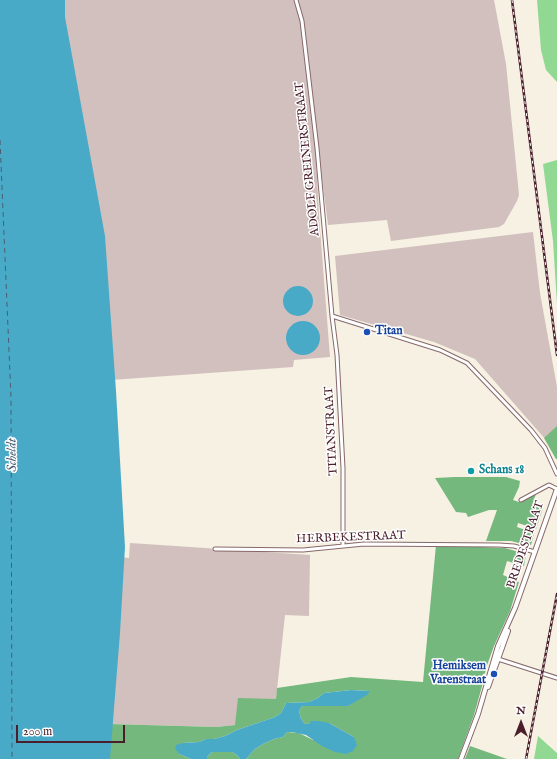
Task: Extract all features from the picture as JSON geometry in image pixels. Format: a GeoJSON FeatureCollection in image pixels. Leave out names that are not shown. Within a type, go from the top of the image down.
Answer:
{"type":"FeatureCollection","features":[{"type":"Feature","properties":{"kind":"main road","name":"BREDESTRAAT"},"geometry":{"type":"LineString","coordinates":[[461,759],[498,659],[557,489]]}},
{"type":"Feature","properties":{"kind":"main road","name":"BREDESTRAAT"},"geometry":{"type":"LineString","coordinates":[[478,714],[498,646],[515,608]]}},
{"type":"Feature","properties":{"kind":"street","name":"ADOLF GREINERSTRAAT"},"geometry":{"type":"LineString","coordinates":[[296,0],[302,21],[317,148],[332,316]]}},
{"type":"Feature","properties":{"kind":"street"},"geometry":{"type":"LineString","coordinates":[[332,316],[440,350],[467,363],[531,430],[545,448],[557,474]]}},
{"type":"Feature","properties":{"kind":"street","name":"TITANSTRAAT"},"geometry":{"type":"LineString","coordinates":[[332,316],[337,354],[341,417],[343,468],[343,546]]}},
{"type":"Feature","properties":{"kind":"street"},"geometry":{"type":"LineString","coordinates":[[521,500],[549,485],[557,489]]}},
{"type":"Feature","properties":{"kind":"street","name":"HERBEKESTRAAT"},"geometry":{"type":"LineString","coordinates":[[215,549],[303,550],[364,544],[507,545],[534,552]]}},
{"type":"Feature","properties":{"kind":"street"},"geometry":{"type":"LineString","coordinates":[[498,659],[557,678]]}},
{"type":"Feature","properties":{"kind":"shaded area"},"geometry":{"type":"Polygon","coordinates":[[[62,0],[494,0],[506,64],[519,195],[517,201],[504,224],[499,227],[391,241],[387,220],[328,225],[314,118],[319,216],[330,357],[294,360],[293,367],[111,380],[62,0]]]}},
{"type":"Feature","properties":{"kind":"shaded area"},"geometry":{"type":"Polygon","coordinates":[[[533,232],[540,293],[557,387],[557,436],[546,440],[475,359],[434,342],[340,315],[335,256],[533,232]]]}},
{"type":"Feature","properties":{"kind":"shaded area"},"geometry":{"type":"Polygon","coordinates":[[[130,543],[310,555],[309,616],[285,615],[276,699],[235,725],[216,727],[110,724],[107,556],[129,558],[130,543]]]}},
{"type":"Feature","properties":{"kind":"green space"},"geometry":{"type":"Polygon","coordinates":[[[537,0],[557,0],[557,82],[546,70],[541,50],[537,0]]]}},
{"type":"Feature","properties":{"kind":"green space"},"geometry":{"type":"Polygon","coordinates":[[[557,160],[557,304],[553,241],[543,164],[557,160]]]}},
{"type":"Feature","properties":{"kind":"green space"},"geometry":{"type":"Polygon","coordinates":[[[557,426],[557,459],[556,459],[544,438],[557,426]]]}},
{"type":"Feature","properties":{"kind":"green space"},"geometry":{"type":"Polygon","coordinates":[[[506,477],[520,481],[513,500],[519,502],[536,494],[532,505],[543,508],[536,529],[518,523],[517,527],[534,533],[531,545],[511,541],[486,541],[497,510],[489,510],[468,517],[466,513],[456,512],[435,478],[506,477]]]}},
{"type":"Feature","properties":{"kind":"green space"},"geometry":{"type":"Polygon","coordinates":[[[436,545],[505,548],[526,554],[524,566],[507,561],[503,575],[519,582],[510,611],[494,646],[485,674],[484,673],[482,679],[484,679],[474,715],[458,759],[246,759],[255,749],[274,739],[283,737],[287,732],[299,733],[313,740],[354,737],[329,723],[305,724],[301,719],[299,711],[302,706],[348,706],[369,691],[351,690],[324,693],[318,698],[309,702],[286,703],[281,713],[275,717],[237,730],[225,736],[214,739],[206,739],[199,742],[183,743],[179,754],[191,759],[108,759],[110,724],[216,727],[235,725],[238,698],[276,699],[277,688],[351,677],[423,682],[436,545]]]}},
{"type":"Feature","properties":{"kind":"green space"},"geometry":{"type":"Polygon","coordinates":[[[538,736],[557,753],[557,759],[534,759],[538,736]]]}},
{"type":"Feature","properties":{"kind":"green space"},"geometry":{"type":"Polygon","coordinates":[[[470,746],[507,759],[465,759],[470,746]]]}},
{"type":"Feature","properties":{"kind":"green space"},"geometry":{"type":"Polygon","coordinates":[[[212,752],[232,752],[240,759],[207,759],[212,752]]]}},
{"type":"Feature","properties":{"kind":"water","name":"Scheldt"},"geometry":{"type":"Polygon","coordinates":[[[0,0],[65,0],[65,17],[105,236],[125,547],[110,759],[0,759],[0,0]]]}},
{"type":"Feature","properties":{"kind":"water"},"geometry":{"type":"Polygon","coordinates":[[[298,286],[309,290],[313,301],[309,312],[298,316],[287,312],[283,301],[287,290],[298,286]]]}},
{"type":"Feature","properties":{"kind":"water"},"geometry":{"type":"Polygon","coordinates":[[[300,321],[306,321],[315,326],[319,332],[319,344],[315,350],[306,355],[300,355],[291,350],[286,341],[286,335],[291,326],[300,321]]]}},
{"type":"Feature","properties":{"kind":"water"},"geometry":{"type":"Polygon","coordinates":[[[351,690],[370,691],[367,695],[348,706],[302,706],[299,711],[301,719],[305,724],[309,724],[311,721],[329,723],[354,737],[357,745],[353,751],[346,754],[335,752],[322,746],[306,735],[292,732],[287,732],[283,737],[263,744],[255,749],[246,759],[240,759],[232,752],[212,752],[207,759],[191,759],[179,754],[175,748],[176,745],[183,743],[199,742],[206,739],[214,739],[225,736],[237,730],[275,717],[281,713],[286,703],[309,702],[318,698],[324,693],[351,690]]]}},
{"type":"Feature","properties":{"kind":"ferry route"},"geometry":{"type":"LineString","coordinates":[[0,140],[11,398],[12,759]]}},
{"type":"Feature","properties":{"kind":"railway"},"geometry":{"type":"LineString","coordinates":[[512,0],[557,355]]}},
{"type":"Feature","properties":{"kind":"railway"},"geometry":{"type":"LineString","coordinates":[[526,759],[557,594]]}},
{"type":"Feature","properties":{"kind":"place","name":"Titan"},"geometry":{"type":"Point","coordinates":[367,332]}},
{"type":"Feature","properties":{"kind":"place","name":"Schans 18"},"geometry":{"type":"Point","coordinates":[471,471]}},
{"type":"Feature","properties":{"kind":"place","name":"Hemiksem Varenstraat"},"geometry":{"type":"Point","coordinates":[494,674]}}]}
